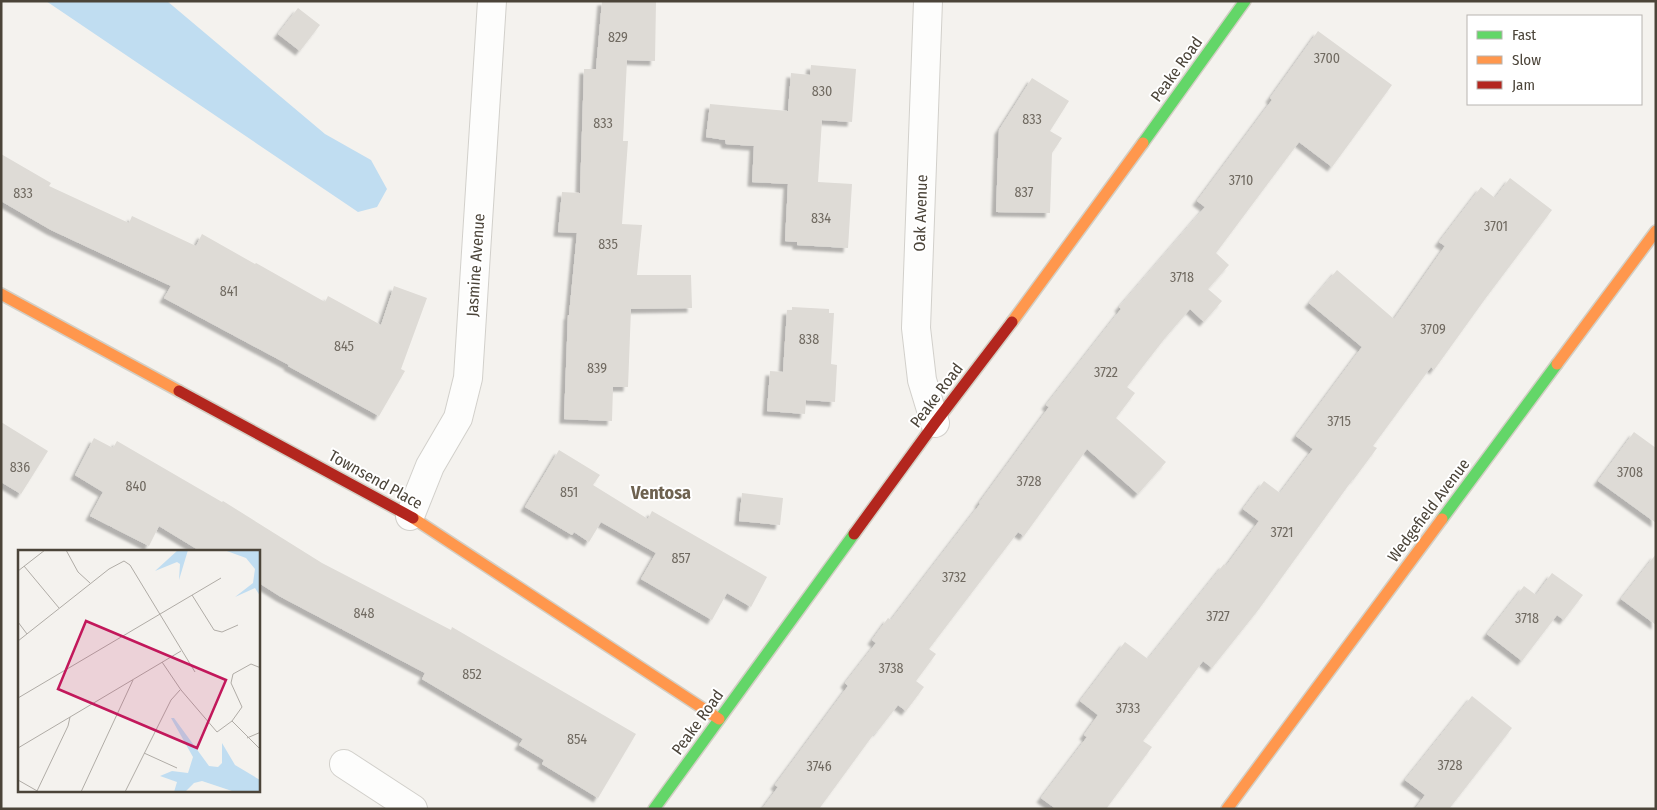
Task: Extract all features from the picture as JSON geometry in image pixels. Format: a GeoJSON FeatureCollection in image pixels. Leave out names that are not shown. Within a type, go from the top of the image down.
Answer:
{"type":"FeatureCollection","features":[{"type":"Feature","properties":{"kind":"street","name":"Jasmine Avenue"},"geometry":{"type":"LineString","coordinates":[[410,516],[430,466],[458,418],[468,378],[492,1]]}},
{"type":"Feature","properties":{"kind":"street","name":"Oak Avenue"},"geometry":{"type":"LineString","coordinates":[[928,1],[916,328],[922,380],[934,423]]}},
{"type":"Feature","properties":{"kind":"street","name":"Peake Road"},"geometry":{"type":"LineString","coordinates":[[654,809],[934,423],[1046,276],[1245,1]]}},
{"type":"Feature","properties":{"kind":"street","name":"Wedgefield Avenue"},"geometry":{"type":"LineString","coordinates":[[1227,809],[1656,232]]}},
{"type":"Feature","properties":{"kind":"street","name":"Townsend Place"},"geometry":{"type":"LineString","coordinates":[[1,294],[410,516],[719,719]]}},
{"type":"Feature","properties":{"kind":"street"},"geometry":{"type":"LineString","coordinates":[[344,764],[413,809]]}},
{"type":"Feature","properties":{"kind":"water"},"geometry":{"type":"Polygon","coordinates":[[[46,1],[167,1],[325,134],[371,160],[387,189],[377,207],[358,212],[46,1]]]}},
{"type":"Feature","properties":{"kind":"building"},"geometry":{"type":"Polygon","coordinates":[[[602,1],[656,1],[655,61],[627,60],[623,141],[628,141],[622,224],[642,225],[637,275],[691,275],[692,308],[631,309],[628,387],[613,387],[612,421],[564,419],[568,315],[577,233],[558,232],[562,192],[580,193],[584,69],[596,69],[602,1]]]}},
{"type":"Feature","properties":{"kind":"building"},"geometry":{"type":"Polygon","coordinates":[[[298,8],[320,25],[300,51],[278,34],[298,8]]]}},
{"type":"Feature","properties":{"kind":"building"},"geometry":{"type":"Polygon","coordinates":[[[1318,31],[1392,85],[1332,167],[1299,142],[1216,253],[1229,265],[1208,289],[1222,301],[1204,322],[1190,309],[1127,387],[1135,393],[1116,418],[1166,462],[1138,494],[1087,449],[1024,536],[1018,532],[929,649],[936,654],[916,681],[924,687],[906,711],[898,705],[876,731],[819,809],[762,809],[778,787],[775,785],[848,686],[845,683],[876,643],[872,640],[888,618],[891,620],[980,504],[1049,407],[1046,405],[1121,309],[1119,307],[1205,207],[1197,201],[1272,100],[1270,98],[1318,31]]]}},
{"type":"Feature","properties":{"kind":"building"},"geometry":{"type":"Polygon","coordinates":[[[811,65],[856,69],[852,122],[822,120],[818,182],[852,184],[848,248],[797,245],[797,242],[785,241],[788,184],[752,182],[754,146],[726,144],[725,140],[706,137],[710,104],[788,111],[791,73],[810,75],[811,65]]]}},
{"type":"Feature","properties":{"kind":"building"},"geometry":{"type":"Polygon","coordinates":[[[1032,78],[1069,101],[1050,131],[1062,138],[1052,153],[1050,213],[996,212],[999,130],[1032,78]]]}},
{"type":"Feature","properties":{"kind":"building"},"geometry":{"type":"Polygon","coordinates":[[[1,154],[51,183],[49,186],[129,223],[132,216],[196,246],[202,234],[325,302],[328,296],[381,325],[394,286],[427,298],[401,369],[405,371],[379,416],[164,298],[171,286],[51,230],[1,201],[1,154]]]}},
{"type":"Feature","properties":{"kind":"building"},"geometry":{"type":"Polygon","coordinates":[[[1510,178],[1552,210],[1434,370],[1431,367],[1373,446],[1377,448],[1259,609],[1212,668],[1203,661],[1143,741],[1152,747],[1106,809],[1056,809],[1041,798],[1087,737],[1084,735],[1098,715],[1080,701],[1125,642],[1148,659],[1224,564],[1226,566],[1259,521],[1243,509],[1264,481],[1280,493],[1313,449],[1296,436],[1362,347],[1309,303],[1337,270],[1394,319],[1445,246],[1439,242],[1481,187],[1495,198],[1510,178]]]}},
{"type":"Feature","properties":{"kind":"building"},"geometry":{"type":"Polygon","coordinates":[[[792,307],[829,309],[829,313],[834,313],[831,364],[837,365],[835,402],[806,400],[805,414],[767,411],[770,371],[783,372],[787,310],[792,310],[792,307]]]}},
{"type":"Feature","properties":{"kind":"building"},"geometry":{"type":"Polygon","coordinates":[[[1,422],[48,451],[21,494],[1,482],[1,422]]]}},
{"type":"Feature","properties":{"kind":"building"},"geometry":{"type":"Polygon","coordinates":[[[1634,432],[1656,448],[1656,523],[1598,481],[1634,432]]]}},
{"type":"Feature","properties":{"kind":"building"},"geometry":{"type":"Polygon","coordinates":[[[94,438],[113,448],[117,441],[223,501],[322,563],[451,630],[452,627],[636,734],[598,798],[542,764],[544,760],[519,745],[523,739],[422,679],[425,673],[281,597],[260,584],[260,550],[198,550],[159,526],[149,546],[90,516],[103,492],[75,475],[94,438]]]}},
{"type":"Feature","properties":{"kind":"building"},"geometry":{"type":"Polygon","coordinates":[[[559,450],[600,475],[593,485],[648,519],[652,511],[767,577],[751,607],[727,593],[712,620],[641,579],[656,553],[601,522],[589,542],[574,532],[572,535],[525,507],[559,450]]]}},
{"type":"Feature","properties":{"kind":"building"},"geometry":{"type":"Polygon","coordinates":[[[742,493],[783,498],[780,525],[739,521],[742,493]]]}},
{"type":"Feature","properties":{"kind":"building"},"geometry":{"type":"Polygon","coordinates":[[[1656,554],[1656,625],[1621,599],[1656,554]]]}},
{"type":"Feature","properties":{"kind":"building"},"geometry":{"type":"Polygon","coordinates":[[[1552,573],[1583,595],[1564,620],[1557,615],[1522,661],[1487,634],[1524,586],[1536,595],[1552,573]]]}},
{"type":"Feature","properties":{"kind":"building"},"geometry":{"type":"Polygon","coordinates":[[[1472,696],[1512,728],[1449,809],[1415,809],[1425,795],[1405,780],[1472,696]]]}},
{"type":"Feature","properties":{"kind":"traffic: fast"},"geometry":{"type":"LineString","coordinates":[[1143,143],[1245,1]]}},
{"type":"Feature","properties":{"kind":"traffic: fast"},"geometry":{"type":"LineString","coordinates":[[1442,519],[1557,364]]}},
{"type":"Feature","properties":{"kind":"traffic: fast"},"geometry":{"type":"LineString","coordinates":[[654,809],[854,534]]}},
{"type":"Feature","properties":{"kind":"traffic: slow"},"geometry":{"type":"LineString","coordinates":[[1012,322],[1143,143]]}},
{"type":"Feature","properties":{"kind":"traffic: slow"},"geometry":{"type":"LineString","coordinates":[[1557,364],[1656,231]]}},
{"type":"Feature","properties":{"kind":"traffic: slow"},"geometry":{"type":"LineString","coordinates":[[1,294],[179,391]]}},
{"type":"Feature","properties":{"kind":"traffic: slow"},"geometry":{"type":"LineString","coordinates":[[413,518],[719,719]]}},
{"type":"Feature","properties":{"kind":"traffic: slow"},"geometry":{"type":"LineString","coordinates":[[1227,809],[1442,519]]}},
{"type":"Feature","properties":{"kind":"traffic: jam"},"geometry":{"type":"LineString","coordinates":[[854,534],[1012,322]]}},
{"type":"Feature","properties":{"kind":"traffic: jam"},"geometry":{"type":"LineString","coordinates":[[179,391],[413,518]]}},
{"type":"Feature","properties":{"kind":"district","name":"Ventosa"},"geometry":{"type":"Point","coordinates":[661,493]}}]}
